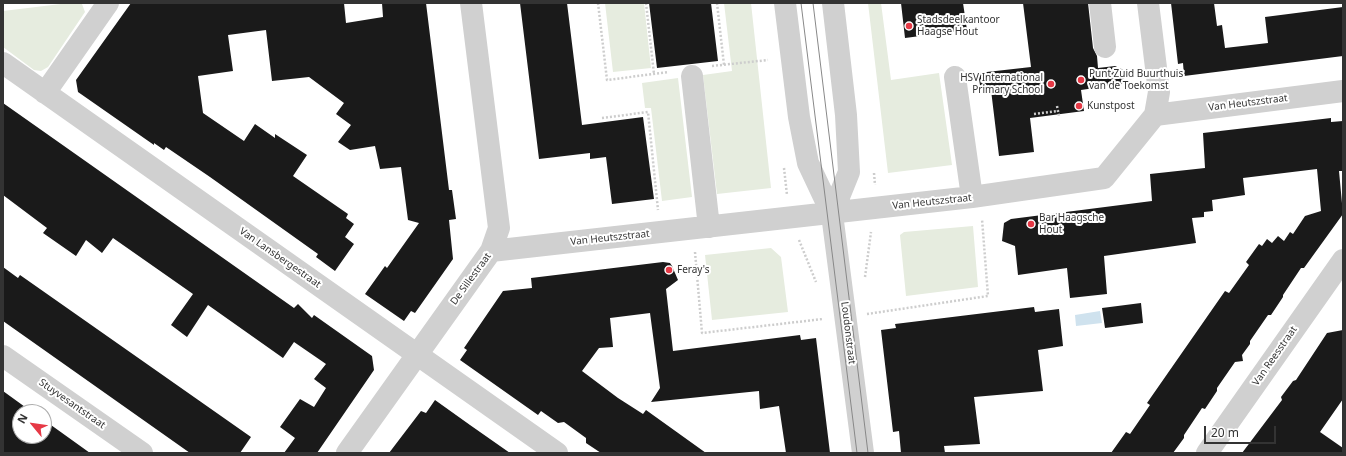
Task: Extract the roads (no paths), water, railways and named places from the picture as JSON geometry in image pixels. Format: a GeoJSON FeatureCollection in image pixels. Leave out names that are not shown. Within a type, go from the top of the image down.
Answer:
{"type":"FeatureCollection","features":[{"type":"Feature","properties":{"kind":"street"},"geometry":{"type":"LineString","coordinates":[[45,93],[108,3]]}},
{"type":"Feature","properties":{"kind":"street","name":"De Sillestraat"},"geometry":{"type":"LineString","coordinates":[[347,453],[416,354],[491,251],[499,228],[471,3]]}},
{"type":"Feature","properties":{"kind":"street","name":"Loudonstraat"},"geometry":{"type":"LineString","coordinates":[[785,3],[800,117],[808,164],[832,214],[863,453]]}},
{"type":"Feature","properties":{"kind":"street","name":"Loudonstraat"},"geometry":{"type":"LineString","coordinates":[[832,214],[849,172],[846,115],[833,3]]}},
{"type":"Feature","properties":{"kind":"street"},"geometry":{"type":"LineString","coordinates":[[1100,3],[1105,47]]}},
{"type":"Feature","properties":{"kind":"street"},"geometry":{"type":"LineString","coordinates":[[1148,3],[1160,92],[1155,115]]}},
{"type":"Feature","properties":{"kind":"street","name":"Van Lansbergestraat"},"geometry":{"type":"LineString","coordinates":[[3,64],[557,453]]}},
{"type":"Feature","properties":{"kind":"street"},"geometry":{"type":"LineString","coordinates":[[692,76],[709,227]]}},
{"type":"Feature","properties":{"kind":"street"},"geometry":{"type":"LineString","coordinates":[[955,77],[972,197]]}},
{"type":"Feature","properties":{"kind":"street","name":"Van Heutszstraat"},"geometry":{"type":"LineString","coordinates":[[491,251],[832,214],[972,197],[1104,178],[1155,115],[1343,91]]}},
{"type":"Feature","properties":{"kind":"street","name":"Van Reesstraat"},"geometry":{"type":"LineString","coordinates":[[1207,453],[1343,260]]}},
{"type":"Feature","properties":{"kind":"street","name":"Stuyvesantstraat"},"geometry":{"type":"LineString","coordinates":[[3,356],[142,453]]}},
{"type":"Feature","properties":{"kind":"water"},"geometry":{"type":"Polygon","coordinates":[[[1100,311],[1102,323],[1076,326],[1075,315],[1100,311]]]}},
{"type":"Feature","properties":{"kind":"tram line"},"geometry":{"type":"LineString","coordinates":[[801,3],[857,453]]}},
{"type":"Feature","properties":{"kind":"tram line"},"geometry":{"type":"LineString","coordinates":[[813,3],[868,453]]}},
{"type":"Feature","properties":{"kind":"place","name":"Stadsdeelkantoor Haagse Hout"},"geometry":{"type":"Point","coordinates":[909,26]}},
{"type":"Feature","properties":{"kind":"place","name":"Punt Zuid Buurthuis van de Toekomst"},"geometry":{"type":"Point","coordinates":[1081,80]}},
{"type":"Feature","properties":{"kind":"place","name":"HSV International Primary School"},"geometry":{"type":"Point","coordinates":[1051,84]}},
{"type":"Feature","properties":{"kind":"place","name":"Kunstpost"},"geometry":{"type":"Point","coordinates":[1079,106]}},
{"type":"Feature","properties":{"kind":"place","name":"Bar Haagsche Hout"},"geometry":{"type":"Point","coordinates":[1031,224]}},
{"type":"Feature","properties":{"kind":"place","name":"Feray's"},"geometry":{"type":"Point","coordinates":[669,270]}}]}
